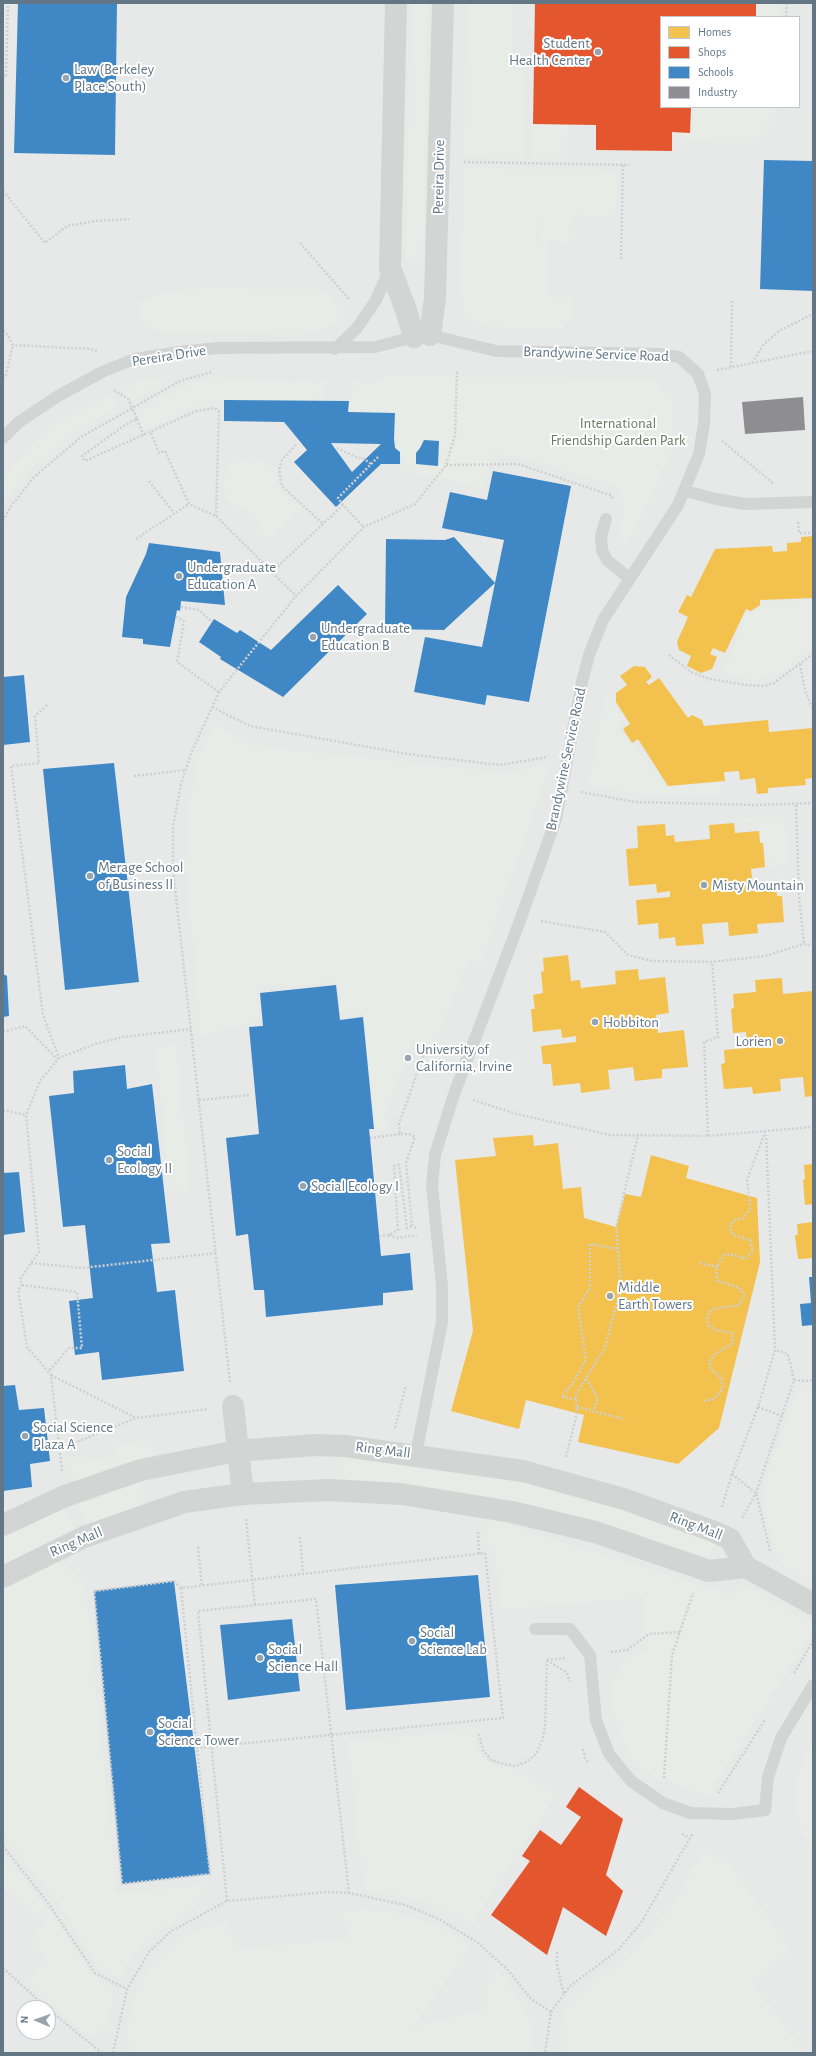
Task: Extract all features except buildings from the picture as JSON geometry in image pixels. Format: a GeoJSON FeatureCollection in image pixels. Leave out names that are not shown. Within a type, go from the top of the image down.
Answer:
{"type":"FeatureCollection","features":[{"type":"Feature","properties":{"kind":"street"},"geometry":{"type":"LineString","coordinates":[[396,3],[390,268],[406,310],[422,336]]}},
{"type":"Feature","properties":{"kind":"street","name":"Pereira Drive"},"geometry":{"type":"LineString","coordinates":[[422,336],[436,298],[443,3]]}},
{"type":"Feature","properties":{"kind":"street"},"geometry":{"type":"LineString","coordinates":[[233,1406],[243,1494]]}},
{"type":"Feature","properties":{"kind":"street","name":"Ring Mall"},"geometry":{"type":"LineString","coordinates":[[3,1526],[65,1496],[141,1470],[237,1451],[314,1445],[346,1446],[416,1454],[523,1471],[624,1499],[715,1532],[730,1539],[746,1567],[709,1571],[595,1532],[512,1512],[401,1494],[330,1490],[243,1494],[184,1502],[84,1537],[3,1577]]}},
{"type":"Feature","properties":{"kind":"street"},"geometry":{"type":"LineString","coordinates":[[746,1567],[813,1604]]}},
{"type":"Feature","properties":{"kind":"lane"},"geometry":{"type":"LineString","coordinates":[[335,349],[356,328],[376,300],[390,268]]}},
{"type":"Feature","properties":{"kind":"lane","name":"Pereira Drive"},"geometry":{"type":"LineString","coordinates":[[3,438],[19,422],[58,396],[104,371],[135,359],[217,348],[335,349],[376,347],[422,336]]}},
{"type":"Feature","properties":{"kind":"lane","name":"Brandywine Service Road"},"geometry":{"type":"LineString","coordinates":[[416,1454],[442,1322],[442,1286],[432,1185],[435,1155],[454,1094],[521,918],[556,819],[582,682],[589,655],[603,620],[678,505],[699,454],[704,424],[704,394],[698,374],[679,357],[660,354],[496,351],[422,336]]}},
{"type":"Feature","properties":{"kind":"lane"},"geometry":{"type":"LineString","coordinates":[[685,490],[716,499],[744,504],[813,502]]}},
{"type":"Feature","properties":{"kind":"lane"},"geometry":{"type":"LineString","coordinates":[[606,519],[601,536],[602,550],[607,560],[629,578]]}},
{"type":"Feature","properties":{"kind":"lane"},"geometry":{"type":"LineString","coordinates":[[535,1629],[570,1630],[590,1655],[596,1720],[609,1754],[631,1781],[663,1803],[690,1813],[732,1814],[765,1810],[768,1777],[781,1738],[813,1685]]}},
{"type":"Feature","properties":{"kind":"path"},"geometry":{"type":"LineString","coordinates":[[3,77],[6,77],[8,3]]}},
{"type":"Feature","properties":{"kind":"path"},"geometry":{"type":"LineString","coordinates":[[786,16],[787,3]]}},
{"type":"Feature","properties":{"kind":"path"},"geometry":{"type":"LineString","coordinates":[[460,162],[630,165]]}},
{"type":"Feature","properties":{"kind":"path"},"geometry":{"type":"LineString","coordinates":[[621,259],[623,165]]}},
{"type":"Feature","properties":{"kind":"path"},"geometry":{"type":"LineString","coordinates":[[3,191],[45,243],[67,226],[95,221],[129,219]]}},
{"type":"Feature","properties":{"kind":"path"},"geometry":{"type":"LineString","coordinates":[[300,243],[352,302]]}},
{"type":"Feature","properties":{"kind":"path"},"geometry":{"type":"LineString","coordinates":[[731,367],[732,301]]}},
{"type":"Feature","properties":{"kind":"path"},"geometry":{"type":"LineString","coordinates":[[752,363],[764,344],[778,331],[813,314]]}},
{"type":"Feature","properties":{"kind":"path"},"geometry":{"type":"LineString","coordinates":[[3,331],[8,335],[13,345],[6,375],[3,379]]}},
{"type":"Feature","properties":{"kind":"path"},"geometry":{"type":"LineString","coordinates":[[13,345],[91,349],[97,351]]}},
{"type":"Feature","properties":{"kind":"path"},"geometry":{"type":"LineString","coordinates":[[698,374],[813,351]]}},
{"type":"Feature","properties":{"kind":"path"},"geometry":{"type":"LineString","coordinates":[[60,1449],[136,1418],[233,1406],[173,870],[173,826],[181,784],[192,751],[219,692],[296,596],[364,527],[415,504],[446,465],[455,435],[457,370]]}},
{"type":"Feature","properties":{"kind":"path"},"geometry":{"type":"LineString","coordinates":[[3,521],[11,506],[34,477],[81,437],[180,381],[212,372]]}},
{"type":"Feature","properties":{"kind":"path"},"geometry":{"type":"LineString","coordinates":[[110,389],[128,398],[144,436]]}},
{"type":"Feature","properties":{"kind":"path"},"geometry":{"type":"LineString","coordinates":[[137,419],[125,425],[82,456],[85,461],[151,433],[196,411],[215,408],[219,412],[216,516]]}},
{"type":"Feature","properties":{"kind":"path"},"geometry":{"type":"LineString","coordinates":[[151,433],[159,453],[165,451],[189,504],[216,516],[296,596]]}},
{"type":"Feature","properties":{"kind":"path"},"geometry":{"type":"LineString","coordinates":[[296,445],[282,460],[279,470],[282,486],[323,524]]}},
{"type":"Feature","properties":{"kind":"path"},"geometry":{"type":"LineString","coordinates":[[727,445],[797,503]]}},
{"type":"Feature","properties":{"kind":"path"},"geometry":{"type":"LineString","coordinates":[[337,448],[358,458],[363,458],[371,464]]}},
{"type":"Feature","properties":{"kind":"path"},"geometry":{"type":"LineString","coordinates":[[364,527],[338,498],[378,457]]}},
{"type":"Feature","properties":{"kind":"path"},"geometry":{"type":"LineString","coordinates":[[446,465],[472,466],[518,464],[607,494],[612,496],[614,502],[606,519]]}},
{"type":"Feature","properties":{"kind":"path"},"geometry":{"type":"LineString","coordinates":[[149,481],[174,513]]}},
{"type":"Feature","properties":{"kind":"path"},"geometry":{"type":"LineString","coordinates":[[136,539],[189,504]]}},
{"type":"Feature","properties":{"kind":"path"},"geometry":{"type":"LineString","coordinates":[[272,572],[343,505]]}},
{"type":"Feature","properties":{"kind":"path"},"geometry":{"type":"LineString","coordinates":[[181,607],[199,610],[212,622]]}},
{"type":"Feature","properties":{"kind":"path"},"geometry":{"type":"LineString","coordinates":[[176,617],[184,620],[177,662],[219,692]]}},
{"type":"Feature","properties":{"kind":"path"},"geometry":{"type":"LineString","coordinates":[[669,655],[691,672],[704,677],[747,685],[764,686],[774,683],[813,654]]}},
{"type":"Feature","properties":{"kind":"path"},"geometry":{"type":"LineString","coordinates":[[800,664],[805,690],[813,710]]}},
{"type":"Feature","properties":{"kind":"path"},"geometry":{"type":"LineString","coordinates":[[47,705],[35,716],[39,763],[12,766],[43,1015],[58,1058]]}},
{"type":"Feature","properties":{"kind":"path"},"geometry":{"type":"LineString","coordinates":[[212,706],[250,726],[408,754],[500,765],[569,754]]}},
{"type":"Feature","properties":{"kind":"path"},"geometry":{"type":"LineString","coordinates":[[134,776],[185,770]]}},
{"type":"Feature","properties":{"kind":"path"},"geometry":{"type":"LineString","coordinates":[[563,788],[635,802],[796,805],[813,803]]}},
{"type":"Feature","properties":{"kind":"path"},"geometry":{"type":"LineString","coordinates":[[796,805],[799,896],[804,944]]}},
{"type":"Feature","properties":{"kind":"path"},"geometry":{"type":"LineString","coordinates":[[521,918],[605,932],[628,956],[652,961],[712,962],[765,956],[804,944],[813,945]]}},
{"type":"Feature","properties":{"kind":"path"},"geometry":{"type":"LineString","coordinates":[[708,1136],[704,1042],[718,1037],[712,962]]}},
{"type":"Feature","properties":{"kind":"path"},"geometry":{"type":"LineString","coordinates":[[3,1032],[25,1026],[58,1058]]}},
{"type":"Feature","properties":{"kind":"path"},"geometry":{"type":"LineString","coordinates":[[22,1285],[20,1279],[39,1252],[26,1115],[40,1081],[58,1058],[95,1044],[123,1037],[191,1029]]}},
{"type":"Feature","properties":{"kind":"path"},"geometry":{"type":"LineString","coordinates":[[400,1134],[399,1124],[426,1048],[451,1057]]}},
{"type":"Feature","properties":{"kind":"path"},"geometry":{"type":"LineString","coordinates":[[454,1094],[517,1114],[610,1135],[708,1136],[813,1127]]}},
{"type":"Feature","properties":{"kind":"path"},"geometry":{"type":"LineString","coordinates":[[199,1100],[250,1095]]}},
{"type":"Feature","properties":{"kind":"path"},"geometry":{"type":"LineString","coordinates":[[3,1110],[26,1115]]}},
{"type":"Feature","properties":{"kind":"path"},"geometry":{"type":"LineString","coordinates":[[704,1401],[714,1398],[722,1390],[722,1378],[712,1370],[709,1362],[715,1354],[732,1344],[733,1338],[732,1333],[728,1331],[716,1330],[708,1325],[707,1319],[709,1313],[713,1309],[739,1305],[744,1296],[739,1288],[718,1281],[717,1267],[724,1255],[730,1254],[746,1259],[753,1251],[750,1240],[733,1235],[730,1229],[735,1220],[743,1218],[749,1211],[750,1204],[746,1180],[766,1132]]}},
{"type":"Feature","properties":{"kind":"path"},"geometry":{"type":"LineString","coordinates":[[715,1532],[732,1474],[758,1407],[775,1350],[766,1132]]}},
{"type":"Feature","properties":{"kind":"path"},"geometry":{"type":"LineString","coordinates":[[370,1138],[400,1134],[409,1134],[415,1137],[406,1163],[412,1226]]}},
{"type":"Feature","properties":{"kind":"path"},"geometry":{"type":"LineString","coordinates":[[567,1454],[577,1413],[576,1394],[605,1348],[621,1287],[616,1227],[638,1135]]}},
{"type":"Feature","properties":{"kind":"path"},"geometry":{"type":"LineString","coordinates":[[379,1236],[389,1235],[398,1230],[394,1166],[399,1165],[407,1228],[412,1226],[419,1229],[420,1242]]}},
{"type":"Feature","properties":{"kind":"path"},"geometry":{"type":"LineString","coordinates":[[389,1235],[397,1238],[419,1235]]}},
{"type":"Feature","properties":{"kind":"path"},"geometry":{"type":"LineString","coordinates":[[576,1399],[562,1397],[575,1380],[586,1358],[578,1307],[590,1288],[590,1244],[618,1249]]}},
{"type":"Feature","properties":{"kind":"path"},"geometry":{"type":"LineString","coordinates":[[31,1264],[82,1268],[216,1253]]}},
{"type":"Feature","properties":{"kind":"path"},"geometry":{"type":"LineString","coordinates":[[700,1263],[717,1267]]}},
{"type":"Feature","properties":{"kind":"path"},"geometry":{"type":"LineString","coordinates":[[22,1285],[18,1290],[27,1347],[48,1372],[51,1375],[136,1418]]}},
{"type":"Feature","properties":{"kind":"path"},"geometry":{"type":"LineString","coordinates":[[22,1285],[77,1292],[82,1348],[69,1348],[48,1372]]}},
{"type":"Feature","properties":{"kind":"path"},"geometry":{"type":"LineString","coordinates":[[775,1350],[788,1354],[794,1380],[756,1493],[772,1558],[775,1582]]}},
{"type":"Feature","properties":{"kind":"path"},"geometry":{"type":"LineString","coordinates":[[51,1375],[65,1496]]}},
{"type":"Feature","properties":{"kind":"path"},"geometry":{"type":"LineString","coordinates":[[586,1379],[598,1398],[593,1411]]}},
{"type":"Feature","properties":{"kind":"path"},"geometry":{"type":"LineString","coordinates":[[794,1380],[813,1380]]}},
{"type":"Feature","properties":{"kind":"path"},"geometry":{"type":"LineString","coordinates":[[390,1451],[407,1384]]}},
{"type":"Feature","properties":{"kind":"path"},"geometry":{"type":"LineString","coordinates":[[577,1407],[624,1419]]}},
{"type":"Feature","properties":{"kind":"path"},"geometry":{"type":"LineString","coordinates":[[758,1407],[782,1416]]}},
{"type":"Feature","properties":{"kind":"path"},"geometry":{"type":"LineString","coordinates":[[732,1474],[756,1493]]}},
{"type":"Feature","properties":{"kind":"path"},"geometry":{"type":"LineString","coordinates":[[300,1537],[303,1574]]}},
{"type":"Feature","properties":{"kind":"path"},"geometry":{"type":"LineString","coordinates":[[248,1542],[255,1606]]}},
{"type":"Feature","properties":{"kind":"path"},"geometry":{"type":"LineString","coordinates":[[198,1547],[202,1586]]}},
{"type":"Feature","properties":{"kind":"path"},"geometry":{"type":"LineString","coordinates":[[180,1588],[485,1553],[503,1718],[197,1748]]}},
{"type":"Feature","properties":{"kind":"path"},"geometry":{"type":"LineString","coordinates":[[663,1803],[672,1655],[702,1568]]}},
{"type":"Feature","properties":{"kind":"path"},"geometry":{"type":"LineString","coordinates":[[174,1581],[180,1588],[197,1748],[210,1874],[122,1884],[94,1591],[174,1581]]}},
{"type":"Feature","properties":{"kind":"path"},"geometry":{"type":"LineString","coordinates":[[227,1901],[198,1611],[316,1599],[349,1893]]}},
{"type":"Feature","properties":{"kind":"path"},"geometry":{"type":"LineString","coordinates":[[649,1634],[680,1632]]}},
{"type":"Feature","properties":{"kind":"path"},"geometry":{"type":"LineString","coordinates":[[479,1734],[483,1750],[491,1760],[515,1766],[526,1762],[536,1754],[542,1741],[545,1728],[547,1660]]}},
{"type":"Feature","properties":{"kind":"path"},"geometry":{"type":"LineString","coordinates":[[3,1846],[48,1903],[95,1973],[127,1989]]}},
{"type":"Feature","properties":{"kind":"path"},"geometry":{"type":"LineString","coordinates":[[113,2053],[127,1989],[149,1952],[171,1931],[227,1901],[327,1892],[349,1893],[405,1905],[439,1919],[477,1942],[507,1969],[530,1998],[551,2012],[544,2053]]}},
{"type":"Feature","properties":{"kind":"path"},"geometry":{"type":"LineString","coordinates":[[557,1952],[557,1965],[564,1994]]}},
{"type":"Feature","properties":{"kind":"path"},"geometry":{"type":"LineString","coordinates":[[3,1968],[37,2000]]}},
{"type":"Feature","properties":{"kind":"path"},"geometry":{"type":"LineString","coordinates":[[56,2016],[102,2053]]}},
{"type":"Feature","properties":{"kind":"shaded area","name":"University of California, Irvine"},"geometry":{"type":"Polygon","coordinates":[[[3,3],[813,3],[813,2053],[3,2053],[3,3]]]}},
{"type":"Feature","properties":{"kind":"green space"},"geometry":{"type":"Polygon","coordinates":[[[411,3],[428,3],[423,262],[406,261],[411,3]]]}},
{"type":"Feature","properties":{"kind":"green space"},"geometry":{"type":"Polygon","coordinates":[[[467,3],[512,3],[512,60],[523,60],[523,158],[464,157],[467,3]]]}},
{"type":"Feature","properties":{"kind":"green space"},"geometry":{"type":"Polygon","coordinates":[[[756,3],[779,3],[779,16],[756,16],[756,3]]]}},
{"type":"Feature","properties":{"kind":"green space"},"geometry":{"type":"Polygon","coordinates":[[[691,108],[775,108],[775,120],[762,128],[757,142],[682,141],[682,132],[690,132],[691,108]]]}},
{"type":"Feature","properties":{"kind":"green space"},"geometry":{"type":"Polygon","coordinates":[[[533,124],[568,124],[566,158],[533,159],[533,124]]]}},
{"type":"Feature","properties":{"kind":"green space"},"geometry":{"type":"Polygon","coordinates":[[[464,168],[618,171],[615,216],[570,215],[568,242],[538,240],[537,199],[536,241],[548,242],[547,297],[571,298],[570,318],[563,328],[489,327],[476,322],[465,312],[461,292],[464,168]]]}},
{"type":"Feature","properties":{"kind":"green space"},"geometry":{"type":"Polygon","coordinates":[[[204,288],[319,290],[329,294],[345,318],[330,326],[295,335],[252,332],[172,333],[152,330],[144,323],[136,302],[152,299],[153,296],[204,288]]]}},
{"type":"Feature","properties":{"kind":"green space"},"geometry":{"type":"Polygon","coordinates":[[[172,376],[132,401],[122,389],[144,382],[172,376]]]}},
{"type":"Feature","properties":{"kind":"green space","name":"International Friendship Garden Park"},"geometry":{"type":"Polygon","coordinates":[[[387,376],[654,380],[672,399],[672,451],[627,544],[620,537],[624,502],[615,486],[532,459],[492,454],[484,488],[407,470],[396,447],[395,413],[348,412],[354,383],[375,383],[387,376]]]}},
{"type":"Feature","properties":{"kind":"green space"},"geometry":{"type":"Polygon","coordinates":[[[208,378],[327,383],[321,399],[207,401],[144,430],[136,413],[189,384],[208,378]]]}},
{"type":"Feature","properties":{"kind":"green space"},"geometry":{"type":"Polygon","coordinates":[[[109,396],[121,404],[72,433],[27,473],[3,502],[3,478],[28,449],[59,424],[109,396]]]}},
{"type":"Feature","properties":{"kind":"green space"},"geometry":{"type":"Polygon","coordinates":[[[245,461],[258,465],[259,462],[277,468],[278,484],[284,493],[300,508],[270,537],[264,535],[257,520],[244,507],[238,507],[228,500],[223,486],[227,468],[236,462],[245,461]]]}},
{"type":"Feature","properties":{"kind":"green space"},"geometry":{"type":"Polygon","coordinates":[[[813,600],[813,648],[798,657],[785,670],[755,680],[724,671],[747,612],[751,614],[761,607],[762,603],[813,600]]]}},
{"type":"Feature","properties":{"kind":"green space"},"geometry":{"type":"Polygon","coordinates":[[[605,694],[624,719],[617,726],[618,729],[628,741],[635,745],[666,787],[721,782],[720,795],[651,795],[589,785],[605,694]]]}},
{"type":"Feature","properties":{"kind":"green space"},"geometry":{"type":"Polygon","coordinates":[[[214,723],[249,745],[276,749],[507,773],[550,764],[481,964],[468,959],[434,1048],[413,1039],[385,1116],[387,1130],[376,1133],[363,1014],[340,1015],[338,982],[257,987],[258,1021],[201,1035],[196,964],[186,884],[186,821],[199,758],[214,723]]]}},
{"type":"Feature","properties":{"kind":"green space"},"geometry":{"type":"Polygon","coordinates":[[[738,817],[784,818],[788,865],[769,866],[769,859],[766,860],[765,842],[761,841],[759,828],[756,828],[755,821],[739,823],[738,817]]]}},
{"type":"Feature","properties":{"kind":"green space"},"geometry":{"type":"Polygon","coordinates":[[[176,1045],[190,1190],[170,1192],[156,1047],[176,1045]]]}},
{"type":"Feature","properties":{"kind":"green space"},"geometry":{"type":"Polygon","coordinates":[[[813,1386],[813,1585],[779,1563],[766,1518],[763,1492],[766,1478],[795,1395],[813,1386]]]}},
{"type":"Feature","properties":{"kind":"green space"},"geometry":{"type":"Polygon","coordinates":[[[151,1441],[152,1460],[74,1485],[69,1459],[86,1457],[86,1461],[117,1457],[116,1445],[151,1441]]]}},
{"type":"Feature","properties":{"kind":"green space"},"geometry":{"type":"Polygon","coordinates":[[[341,1455],[543,1485],[631,1509],[715,1542],[707,1564],[345,1482],[341,1455]]]}},
{"type":"Feature","properties":{"kind":"green space"},"geometry":{"type":"Polygon","coordinates":[[[142,1479],[144,1509],[87,1528],[77,1503],[142,1479]]]}},
{"type":"Feature","properties":{"kind":"green space"},"geometry":{"type":"Polygon","coordinates":[[[65,1508],[76,1532],[3,1565],[3,1536],[65,1508]]]}},
{"type":"Feature","properties":{"kind":"green space"},"geometry":{"type":"Polygon","coordinates":[[[486,1518],[733,1596],[740,1583],[813,1624],[813,1631],[709,1794],[686,1789],[662,1777],[661,1782],[650,1775],[631,1757],[622,1739],[610,1700],[611,1687],[622,1666],[632,1657],[648,1651],[643,1598],[501,1609],[494,1545],[488,1546],[486,1518]]]}},
{"type":"Feature","properties":{"kind":"green space"},"geometry":{"type":"Polygon","coordinates":[[[56,1558],[85,1584],[117,1894],[203,1885],[200,1898],[193,1907],[149,1939],[133,1956],[121,1976],[116,1977],[110,1976],[101,1969],[89,1953],[57,1901],[3,1836],[3,1586],[56,1558]]]}},
{"type":"Feature","properties":{"kind":"green space"},"geometry":{"type":"Polygon","coordinates":[[[474,1729],[477,1748],[486,1761],[500,1767],[515,1769],[555,1796],[473,1923],[426,1902],[401,1895],[367,1891],[363,1884],[349,1742],[474,1729]]]}},
{"type":"Feature","properties":{"kind":"green space"},"geometry":{"type":"Polygon","coordinates":[[[813,1737],[813,1850],[800,1825],[797,1812],[796,1790],[801,1768],[813,1737]]]}},
{"type":"Feature","properties":{"kind":"green space"},"geometry":{"type":"Polygon","coordinates":[[[704,1851],[731,1866],[791,1951],[751,1981],[805,2053],[562,2053],[561,2024],[565,2011],[572,2000],[637,1950],[681,1894],[681,1888],[704,1851]]]}},
{"type":"Feature","properties":{"kind":"green space"},"geometry":{"type":"Polygon","coordinates":[[[3,1853],[54,1917],[94,1976],[113,1992],[114,1997],[107,2025],[102,2031],[89,2034],[83,2032],[56,2009],[56,2000],[46,2000],[28,1985],[46,1955],[30,1940],[46,1920],[3,1888],[3,1853]]]}},
{"type":"Feature","properties":{"kind":"green space"},"geometry":{"type":"Polygon","coordinates":[[[363,1910],[381,1911],[413,1918],[443,1929],[470,1945],[413,2028],[487,2009],[490,1962],[505,1979],[519,1999],[530,2021],[535,2053],[129,2053],[128,2024],[137,1988],[159,1956],[180,1939],[193,1932],[229,1921],[234,1950],[347,1939],[344,1912],[363,1910]]]}},
{"type":"Feature","properties":{"kind":"place","name":"Student Health Center"},"geometry":{"type":"Point","coordinates":[598,52]}},
{"type":"Feature","properties":{"kind":"place","name":"Law (Berkeley Place South)"},"geometry":{"type":"Point","coordinates":[66,78]}},
{"type":"Feature","properties":{"kind":"place","name":"Undergraduate Education A"},"geometry":{"type":"Point","coordinates":[179,576]}},
{"type":"Feature","properties":{"kind":"place","name":"Undergraduate Education B"},"geometry":{"type":"Point","coordinates":[313,637]}},
{"type":"Feature","properties":{"kind":"place","name":"Merage School of Business II"},"geometry":{"type":"Point","coordinates":[90,876]}},
{"type":"Feature","properties":{"kind":"place","name":"Misty Mountain"},"geometry":{"type":"Point","coordinates":[704,885]}},
{"type":"Feature","properties":{"kind":"place","name":"Hobbiton"},"geometry":{"type":"Point","coordinates":[595,1022]}},
{"type":"Feature","properties":{"kind":"place","name":"Lorien"},"geometry":{"type":"Point","coordinates":[780,1041]}},
{"type":"Feature","properties":{"kind":"place","name":"University of California, Irvine"},"geometry":{"type":"Point","coordinates":[408,1058]}},
{"type":"Feature","properties":{"kind":"place","name":"Social Ecology II"},"geometry":{"type":"Point","coordinates":[109,1160]}},
{"type":"Feature","properties":{"kind":"place","name":"Social Ecology I"},"geometry":{"type":"Point","coordinates":[303,1186]}},
{"type":"Feature","properties":{"kind":"place","name":"Middle Earth Towers"},"geometry":{"type":"Point","coordinates":[610,1296]}},
{"type":"Feature","properties":{"kind":"place","name":"Social Science Plaza A"},"geometry":{"type":"Point","coordinates":[25,1436]}},
{"type":"Feature","properties":{"kind":"place","name":"Social Science Lab"},"geometry":{"type":"Point","coordinates":[412,1641]}},
{"type":"Feature","properties":{"kind":"place","name":"Social Science Hall"},"geometry":{"type":"Point","coordinates":[260,1658]}},
{"type":"Feature","properties":{"kind":"place","name":"Social Science Tower"},"geometry":{"type":"Point","coordinates":[150,1732]}}]}
